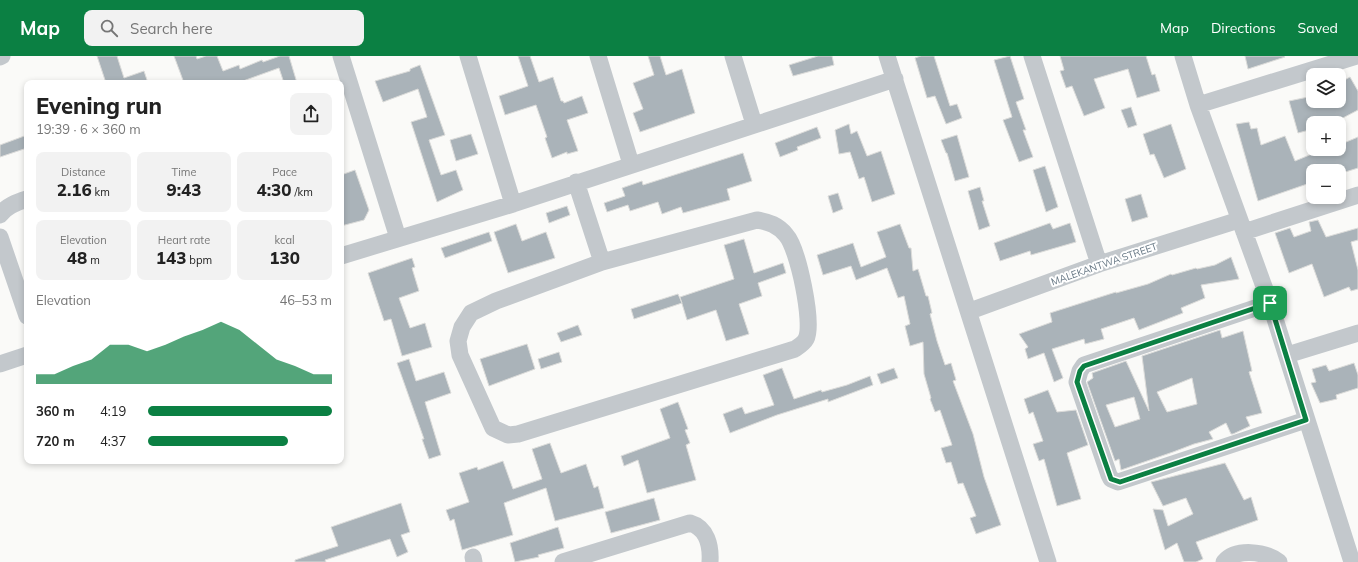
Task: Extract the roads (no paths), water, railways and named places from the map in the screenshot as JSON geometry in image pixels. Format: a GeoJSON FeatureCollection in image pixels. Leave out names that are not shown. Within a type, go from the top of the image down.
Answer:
{"type":"FeatureCollection","features":[{"type":"Feature","properties":{"kind":"street"},"geometry":{"type":"LineString","coordinates":[[341,56],[398,238]]}},
{"type":"Feature","properties":{"kind":"street"},"geometry":{"type":"LineString","coordinates":[[468,56],[514,204]]}},
{"type":"Feature","properties":{"kind":"street"},"geometry":{"type":"LineString","coordinates":[[598,56],[631,164]]}},
{"type":"Feature","properties":{"kind":"street"},"geometry":{"type":"LineString","coordinates":[[733,56],[754,124]]}},
{"type":"Feature","properties":{"kind":"street"},"geometry":{"type":"LineString","coordinates":[[887,56],[970,311],[1048,562]]}},
{"type":"Feature","properties":{"kind":"street"},"geometry":{"type":"LineString","coordinates":[[1032,56],[1099,264]]}},
{"type":"Feature","properties":{"kind":"street"},"geometry":{"type":"LineString","coordinates":[[1183,56],[1198,105],[1270,303],[1352,562]]}},
{"type":"Feature","properties":{"kind":"street"},"geometry":{"type":"LineString","coordinates":[[1198,105],[1357,56]]}},
{"type":"Feature","properties":{"kind":"street"},"geometry":{"type":"LineString","coordinates":[[344,255],[514,204],[576,182],[895,79]]}},
{"type":"Feature","properties":{"kind":"street"},"geometry":{"type":"LineString","coordinates":[[576,182],[602,262]]}},
{"type":"Feature","properties":{"kind":"street","name":"MALEKANTWA STREET"},"geometry":{"type":"LineString","coordinates":[[970,311],[1099,264],[1358,195]]}},
{"type":"Feature","properties":{"kind":"street"},"geometry":{"type":"LineString","coordinates":[[0,215],[3,210],[16,202],[24,200]]}},
{"type":"Feature","properties":{"kind":"street"},"geometry":{"type":"LineString","coordinates":[[757,220],[770,222],[788,236],[793,249],[807,301],[809,329],[806,340],[795,349],[518,434],[508,435],[493,428],[488,421],[460,354],[458,341],[462,327],[472,313],[496,301],[602,262],[757,220]]}},
{"type":"Feature","properties":{"kind":"street"},"geometry":{"type":"LineString","coordinates":[[0,236],[24,307]]}},
{"type":"Feature","properties":{"kind":"street"},"geometry":{"type":"LineString","coordinates":[[1270,303],[1084,366],[1080,371],[1077,382],[1109,475],[1111,479],[1118,482],[1306,420]]}},
{"type":"Feature","properties":{"kind":"street"},"geometry":{"type":"LineString","coordinates":[[1287,355],[1358,333]]}},
{"type":"Feature","properties":{"kind":"street"},"geometry":{"type":"LineString","coordinates":[[0,364],[24,356]]}},
{"type":"Feature","properties":{"kind":"street"},"geometry":{"type":"LineString","coordinates":[[563,562],[690,524],[699,526],[704,531],[710,555],[710,562]]}},
{"type":"Feature","properties":{"kind":"street"},"geometry":{"type":"LineString","coordinates":[[1224,562],[1228,558],[1247,552],[1270,555],[1279,562]]}}]}
